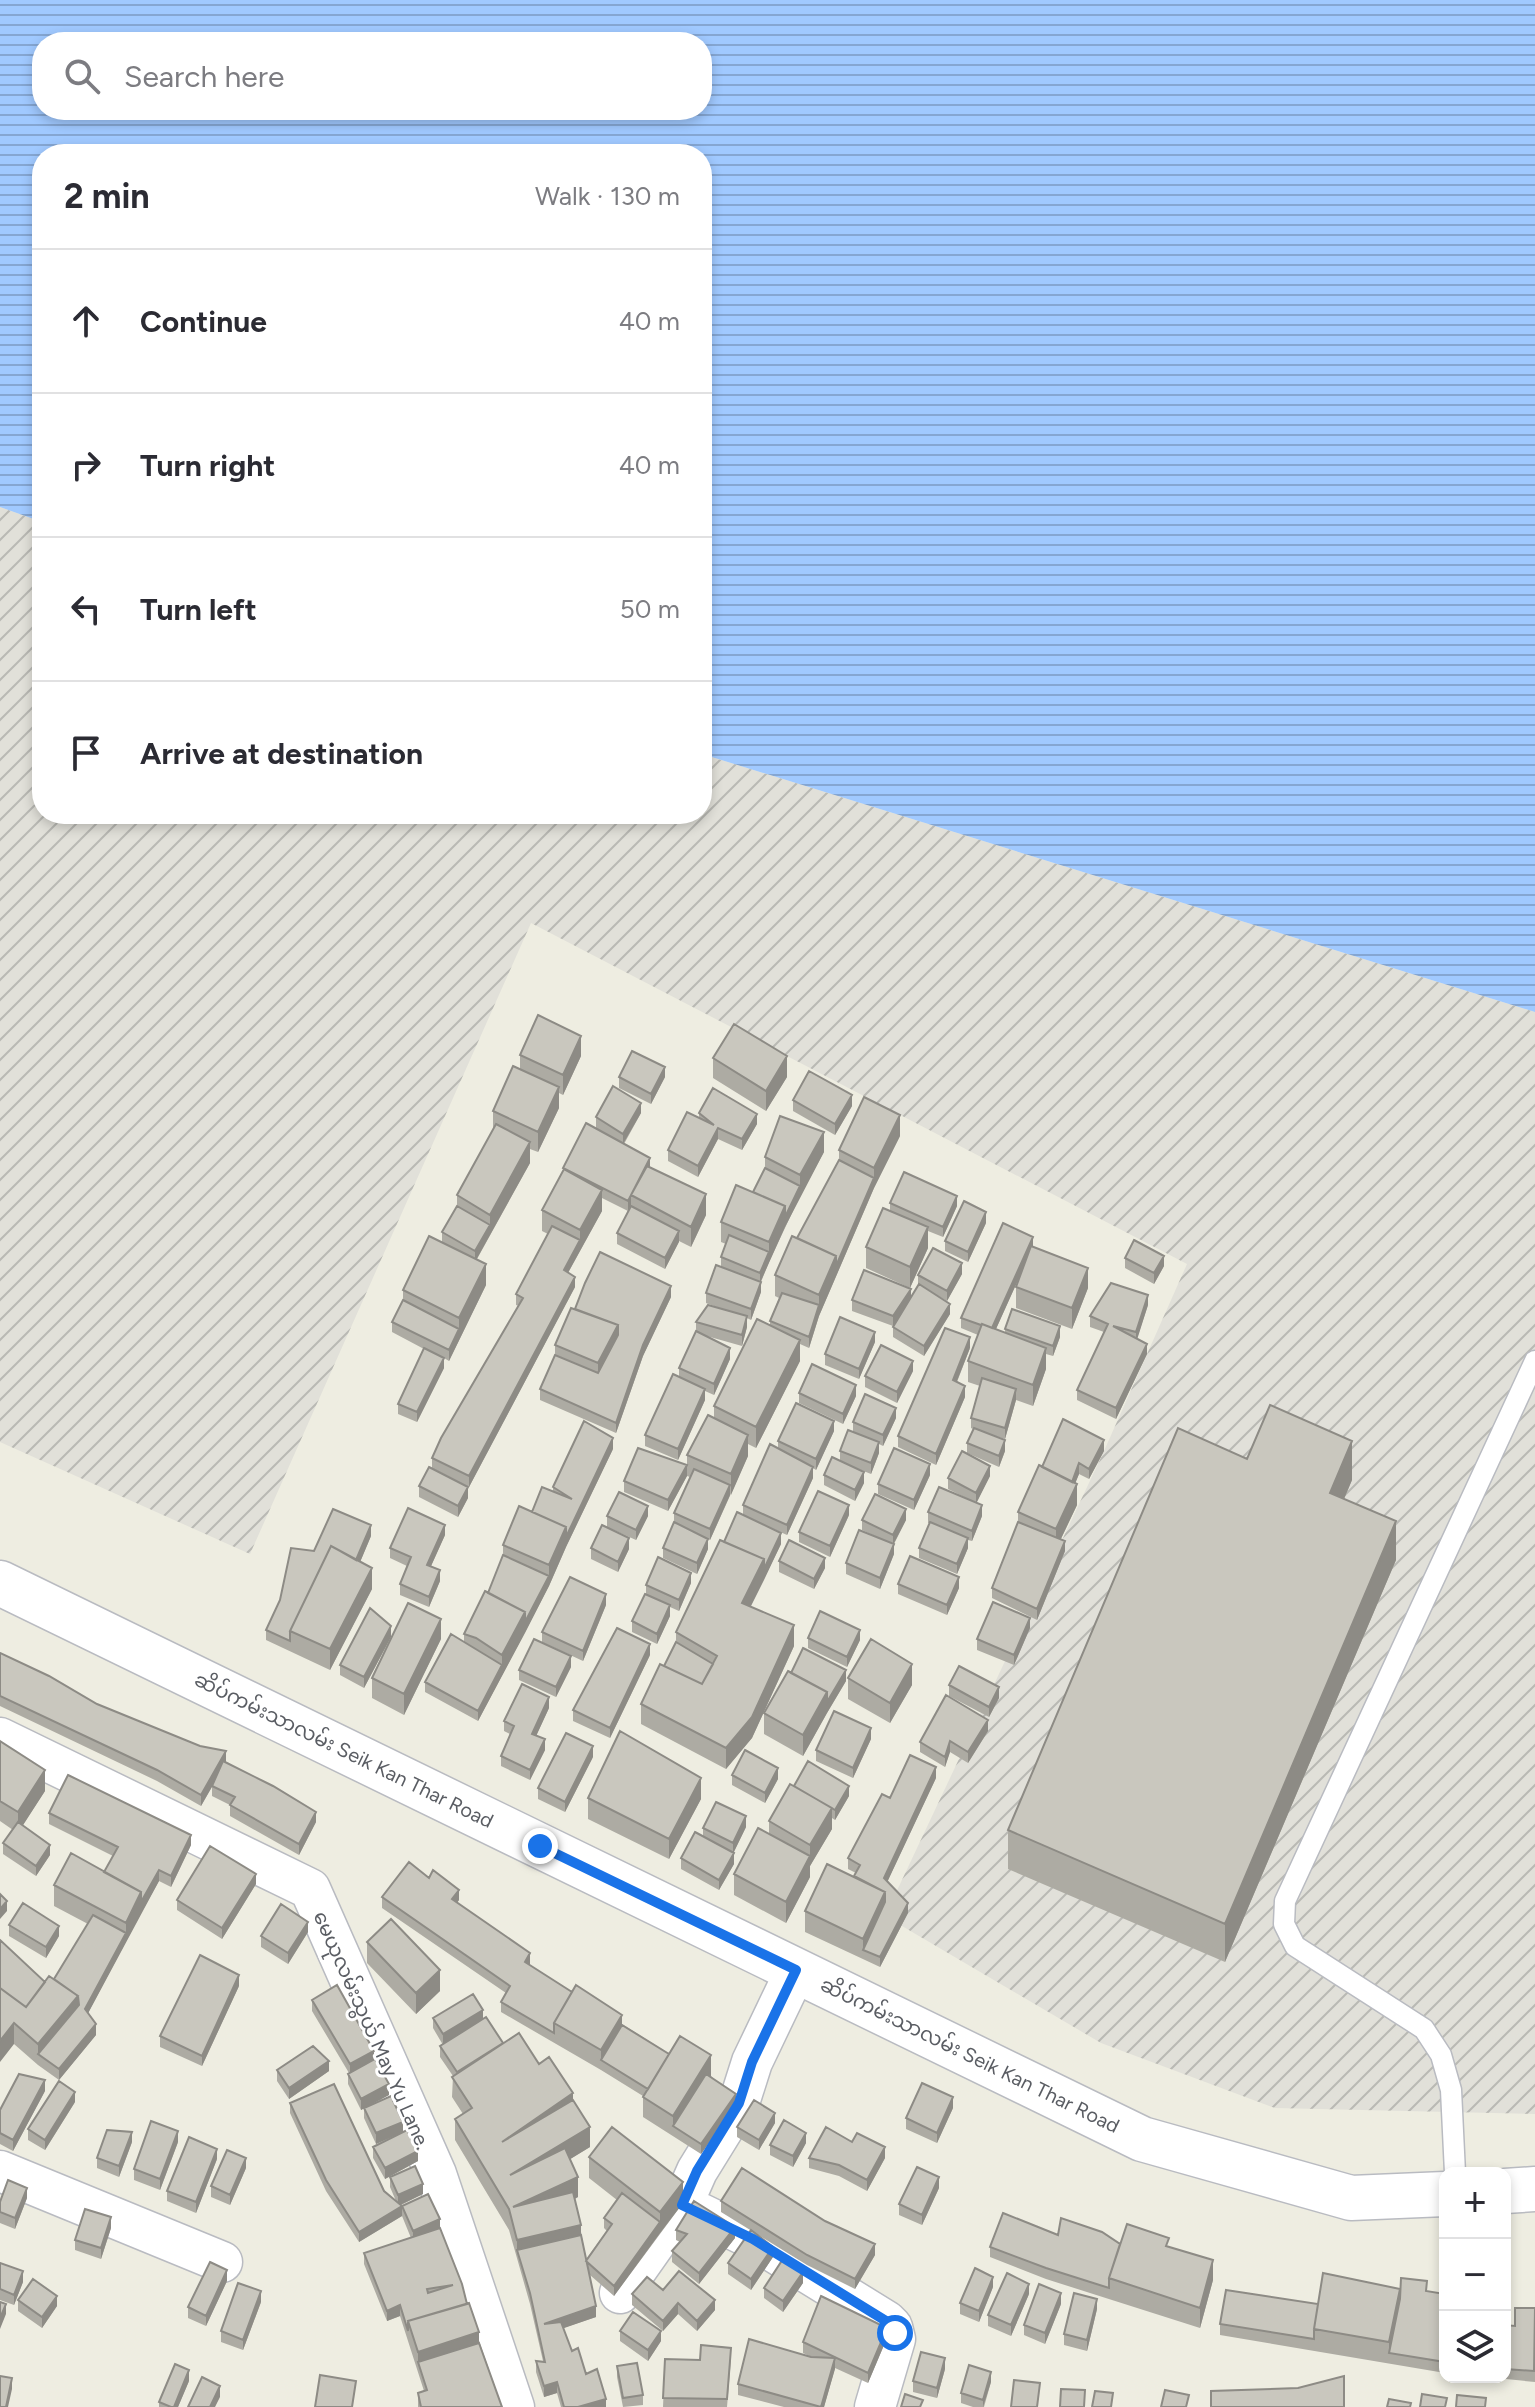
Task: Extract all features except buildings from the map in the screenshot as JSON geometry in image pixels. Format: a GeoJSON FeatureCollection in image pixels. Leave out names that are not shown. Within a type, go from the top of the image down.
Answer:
{"type":"FeatureCollection","features":[{"type":"Feature","properties":{"kind":"street","name":"ဆိပ်ကမ်းသာလမ်း Seik Kan Thar Road"},"geometry":{"type":"LineString","coordinates":[[0,1583],[1142,2139],[1351,2198],[1439,2194]]}},
{"type":"Feature","properties":{"kind":"street","name":"မေယုလမ်းသွယ် May Yu Lane."},"geometry":{"type":"LineString","coordinates":[[0,1738],[310,1889],[436,2174],[514,2407]]}},
{"type":"Feature","properties":{"kind":"street"},"geometry":{"type":"LineString","coordinates":[[620,2293],[682,2205],[697,2171],[739,2103],[752,2062],[796,1970]]}},
{"type":"Feature","properties":{"kind":"street"},"geometry":{"type":"LineString","coordinates":[[0,2171],[222,2262]]}},
{"type":"Feature","properties":{"kind":"street"},"geometry":{"type":"LineString","coordinates":[[1511,2191],[1535,2189]]}},
{"type":"Feature","properties":{"kind":"street"},"geometry":{"type":"LineString","coordinates":[[682,2205],[753,2239],[886,2321],[895,2333],[895,2339],[875,2407]]}},
{"type":"Feature","properties":{"kind":"lane"},"geometry":{"type":"LineString","coordinates":[[1455,2167],[1451,2090],[1441,2055],[1424,2029],[1295,1946],[1284,1924],[1285,1901],[1535,1361]]}},
{"type":"Feature","properties":{"kind":"shaded area"},"geometry":{"type":"Polygon","coordinates":[[[0,507],[32,518],[32,824],[712,824],[712,757],[1535,1012],[1535,2114],[1275,2108],[1101,2043],[885,1916],[1104,1451],[1187,1264],[531,923],[250,1554],[0,1442],[0,507]]]}},
{"type":"Feature","properties":{"kind":"water"},"geometry":{"type":"Polygon","coordinates":[[[0,0],[1535,0],[1535,1012],[712,757],[712,144],[32,144],[32,518],[0,507],[0,0]]]}},
{"type":"Feature","properties":{"kind":"route"},"geometry":{"type":"LineString","coordinates":[[540,1846],[796,1970],[752,2062],[739,2103],[697,2171],[682,2205],[753,2239],[886,2321],[895,2333]]}}]}
